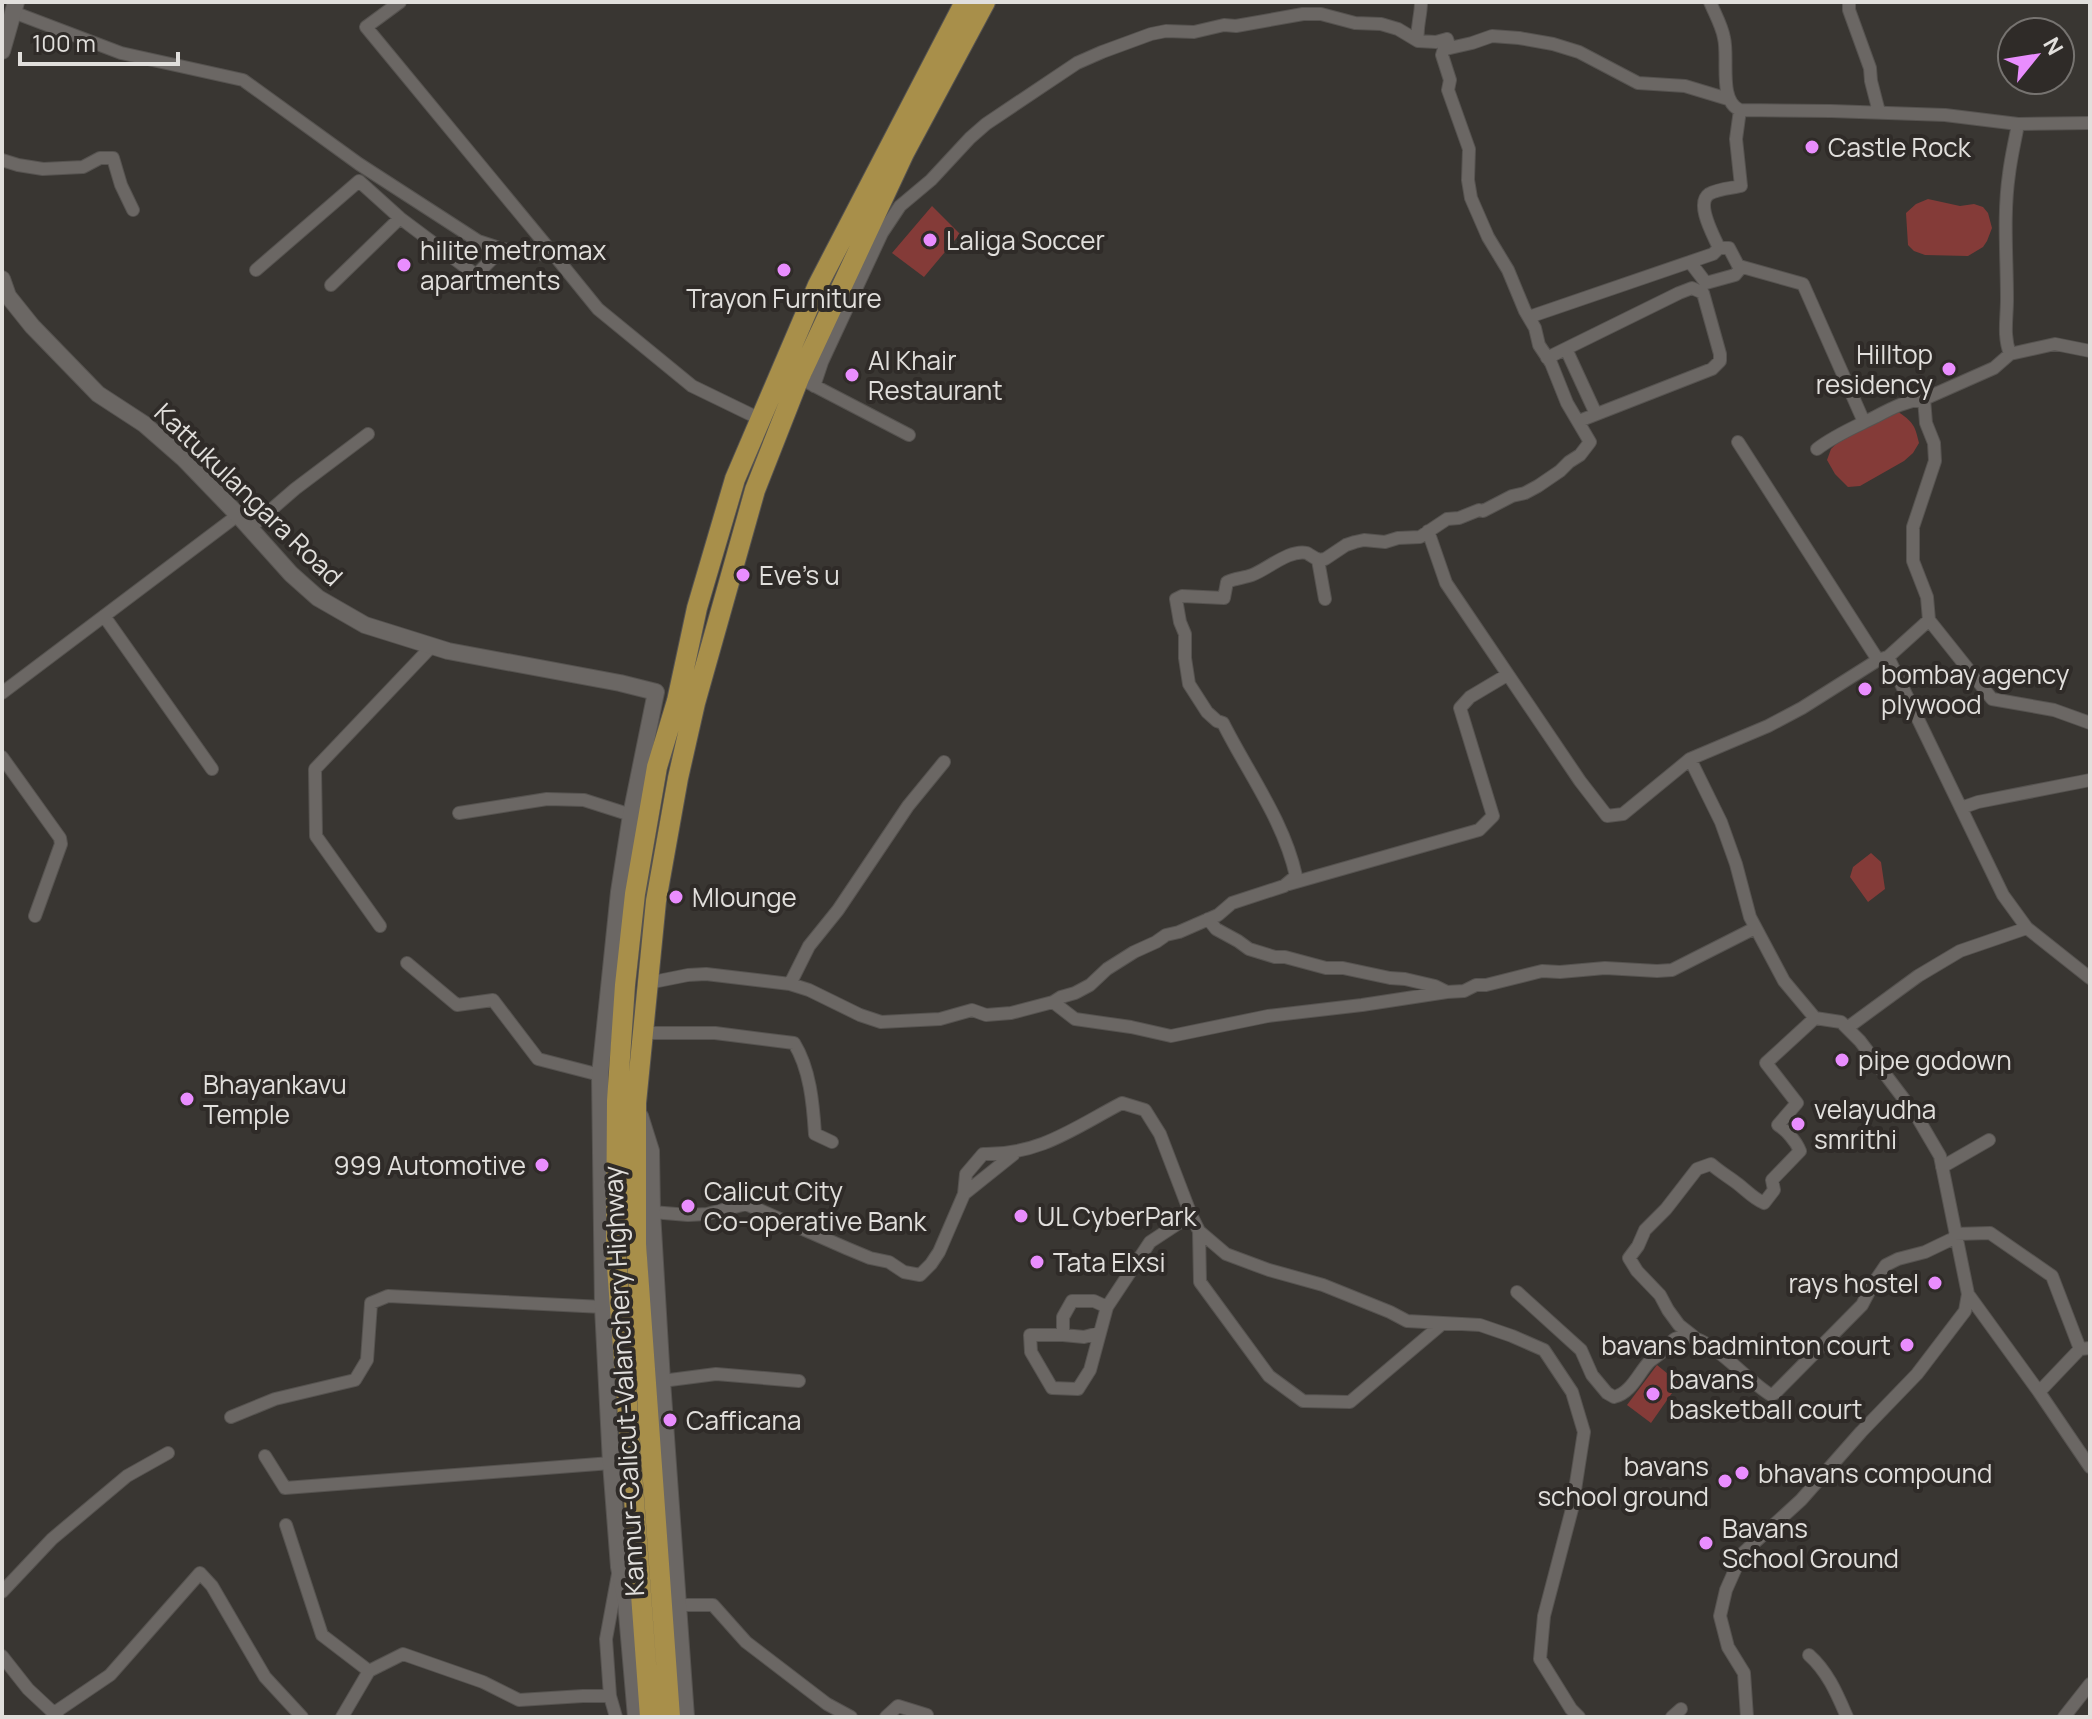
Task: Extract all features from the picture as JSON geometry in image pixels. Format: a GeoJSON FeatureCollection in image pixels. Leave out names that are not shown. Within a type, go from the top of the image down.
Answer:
{"type":"FeatureCollection","features":[{"type":"Feature","properties":{"kind":"highway","name":"Kannur-Calicut-Valanchery Highway"},"geometry":{"type":"LineString","coordinates":[[670,1717],[636,1244],[636,1103],[656,901],[678,778],[695,703],[755,490],[806,382],[904,153],[985,2]]}},
{"type":"Feature","properties":{"kind":"highway","name":"Kannur-Calicut-Valanchery Highway"},"geometry":{"type":"LineString","coordinates":[[660,1601],[616,1253],[617,1101],[625,985],[635,894],[657,767],[677,701],[697,608],[735,479],[818,285],[959,6]]}},
{"type":"Feature","properties":{"kind":"highway"},"geometry":{"type":"LineString","coordinates":[[650,1717],[660,1601]]}},
{"type":"Feature","properties":{"kind":"street"},"geometry":{"type":"LineString","coordinates":[[400,2],[366,27],[598,309],[692,386],[760,419]]}},
{"type":"Feature","properties":{"kind":"street"},"geometry":{"type":"LineString","coordinates":[[1418,41],[1416,29],[1421,18],[1421,2]]}},
{"type":"Feature","properties":{"kind":"street"},"geometry":{"type":"LineString","coordinates":[[1710,2],[1724,39],[1728,99],[1734,108],[1740,110],[1945,115],[2018,124],[2090,123]]}},
{"type":"Feature","properties":{"kind":"street"},"geometry":{"type":"LineString","coordinates":[[1849,2],[1849,10],[1870,68],[1879,112]]}},
{"type":"Feature","properties":{"kind":"street"},"geometry":{"type":"LineString","coordinates":[[2,51],[14,7],[121,53],[243,80],[380,178],[478,241],[502,249],[555,256]]}},
{"type":"Feature","properties":{"kind":"street"},"geometry":{"type":"LineString","coordinates":[[909,435],[806,382],[822,362],[882,233],[900,206],[931,180],[986,124],[1077,63],[1166,31],[1194,32],[1224,25],[1321,14],[1355,23],[1381,24],[1398,29],[1418,41],[1447,39]]}},
{"type":"Feature","properties":{"kind":"street"},"geometry":{"type":"LineString","coordinates":[[1447,39],[1450,48],[1492,36],[1553,44],[1579,52],[1638,83],[1685,86],[1728,99]]}},
{"type":"Feature","properties":{"kind":"street"},"geometry":{"type":"LineString","coordinates":[[1284,886],[1296,876],[1293,859],[1247,764],[1236,751],[1223,723],[1207,712],[1189,684],[1185,634],[1176,599],[1182,596],[1224,598],[1227,582],[1251,575],[1271,563],[1297,554],[1308,553],[1318,560],[1355,542],[1420,537],[1447,519],[1483,511],[1525,493],[1560,471],[1590,442],[1567,403],[1508,270],[1488,237],[1471,198],[1469,149],[1448,90],[1450,80],[1442,55],[1447,39]]}},
{"type":"Feature","properties":{"kind":"street"},"geometry":{"type":"LineString","coordinates":[[1719,248],[1703,209],[1703,201],[1710,193],[1741,186],[1736,139],[1740,110]]}},
{"type":"Feature","properties":{"kind":"street"},"geometry":{"type":"LineString","coordinates":[[2010,354],[2005,324],[2006,244],[2009,176],[2018,124]]}},
{"type":"Feature","properties":{"kind":"street"},"geometry":{"type":"LineString","coordinates":[[2,160],[43,169],[83,167],[100,158],[113,158],[133,210]]}},
{"type":"Feature","properties":{"kind":"street"},"geometry":{"type":"LineString","coordinates":[[256,270],[359,181],[400,218],[476,275],[502,249]]}},
{"type":"Feature","properties":{"kind":"street"},"geometry":{"type":"LineString","coordinates":[[331,285],[400,218]]}},
{"type":"Feature","properties":{"kind":"street"},"geometry":{"type":"LineString","coordinates":[[1529,317],[1713,254],[1719,248],[1729,248],[1740,269],[1735,275],[1706,283],[1690,262]]}},
{"type":"Feature","properties":{"kind":"street"},"geometry":{"type":"LineString","coordinates":[[1739,266],[1803,284],[1864,422]]}},
{"type":"Feature","properties":{"kind":"street","name":"Kattukulangara Road"},"geometry":{"type":"LineString","coordinates":[[2,279],[8,296],[32,326],[98,394],[154,432],[184,459],[291,574],[318,598],[365,625],[448,651],[656,692],[631,815]]}},
{"type":"Feature","properties":{"kind":"street"},"geometry":{"type":"LineString","coordinates":[[1547,358],[1679,293],[1692,288],[1703,293],[1720,361],[1712,369],[1579,421]]}},
{"type":"Feature","properties":{"kind":"street"},"geometry":{"type":"LineString","coordinates":[[1817,449],[1841,432],[1907,401],[1924,399],[1994,368],[2010,354],[2055,344],[2090,351]]}},
{"type":"Feature","properties":{"kind":"street"},"geometry":{"type":"LineString","coordinates":[[1566,349],[1596,414]]}},
{"type":"Feature","properties":{"kind":"street"},"geometry":{"type":"LineString","coordinates":[[1924,399],[1935,461],[1913,527],[1913,561],[1927,597],[1929,620],[1992,699],[2054,710],[2090,723]]}},
{"type":"Feature","properties":{"kind":"street"},"geometry":{"type":"LineString","coordinates":[[250,528],[295,489],[368,434]]}},
{"type":"Feature","properties":{"kind":"street"},"geometry":{"type":"LineString","coordinates":[[1738,442],[1883,659],[2003,895],[2027,928],[2090,978]]}},
{"type":"Feature","properties":{"kind":"street"},"geometry":{"type":"LineString","coordinates":[[2,693],[238,515]]}},
{"type":"Feature","properties":{"kind":"street"},"geometry":{"type":"LineString","coordinates":[[1428,531],[1446,583],[1607,816],[1623,814],[1690,759],[1768,726],[1883,659],[1929,620]]}},
{"type":"Feature","properties":{"kind":"street"},"geometry":{"type":"LineString","coordinates":[[1318,560],[1325,599]]}},
{"type":"Feature","properties":{"kind":"street"},"geometry":{"type":"LineString","coordinates":[[104,616],[212,769]]}},
{"type":"Feature","properties":{"kind":"street"},"geometry":{"type":"LineString","coordinates":[[380,926],[316,836],[315,769],[432,646]]}},
{"type":"Feature","properties":{"kind":"street"},"geometry":{"type":"LineString","coordinates":[[648,983],[706,974],[790,984],[881,1022],[940,1019],[972,1010],[986,1015],[1011,1013],[1053,1002],[1090,985],[1122,958],[1166,935],[1218,915],[1232,903],[1479,830],[1493,816],[1460,708],[1470,697],[1507,675]]}},
{"type":"Feature","properties":{"kind":"street"},"geometry":{"type":"LineString","coordinates":[[2,757],[60,838],[61,844],[35,916]]}},
{"type":"Feature","properties":{"kind":"street"},"geometry":{"type":"LineString","coordinates":[[1690,759],[1721,822],[1750,917],[1784,981],[1815,1018],[1841,1022],[1860,1041],[1916,1115],[1940,1156],[1968,1294],[1965,1311],[1917,1374],[1801,1500],[1742,1554],[1726,1590],[1720,1616],[1728,1647],[1744,1673],[1747,1717]]}},
{"type":"Feature","properties":{"kind":"street"},"geometry":{"type":"LineString","coordinates":[[790,984],[809,946],[838,910],[908,806],[944,762]]}},
{"type":"Feature","properties":{"kind":"street"},"geometry":{"type":"LineString","coordinates":[[1961,808],[2090,780]]}},
{"type":"Feature","properties":{"kind":"street"},"geometry":{"type":"LineString","coordinates":[[459,813],[547,799],[584,800],[631,815],[619,892],[600,1075],[603,1307],[611,1463],[636,1717]]}},
{"type":"Feature","properties":{"kind":"street"},"geometry":{"type":"LineString","coordinates":[[1208,919],[1216,929],[1249,949],[1275,957],[1405,979],[1447,992]]}},
{"type":"Feature","properties":{"kind":"street"},"geometry":{"type":"LineString","coordinates":[[1053,1002],[1075,1019],[1171,1036],[1268,1016],[1464,991],[1476,985],[1542,971],[1605,968],[1672,970],[1755,928]]}},
{"type":"Feature","properties":{"kind":"street"},"geometry":{"type":"LineString","coordinates":[[1847,1028],[1918,976],[1960,951],[2027,928]]}},
{"type":"Feature","properties":{"kind":"street"},"geometry":{"type":"LineString","coordinates":[[407,963],[457,1005],[493,1000],[538,1059],[600,1075]]}},
{"type":"Feature","properties":{"kind":"street"},"geometry":{"type":"LineString","coordinates":[[1815,1018],[1766,1063],[1797,1103],[1778,1125],[1797,1143],[1800,1151],[1772,1180],[1774,1190],[1770,1196],[1764,1203],[1756,1200],[1711,1164],[1697,1169],[1645,1230],[1629,1258],[1660,1295],[1679,1325],[1771,1395],[1862,1305],[1886,1265],[1925,1252],[1956,1237],[1990,1233],[2052,1276],[2085,1349],[2039,1392]]}},
{"type":"Feature","properties":{"kind":"street"},"geometry":{"type":"LineString","coordinates":[[643,1033],[715,1033],[794,1043],[804,1059],[814,1110],[815,1134],[832,1142]]}},
{"type":"Feature","properties":{"kind":"street"},"geometry":{"type":"LineString","coordinates":[[636,1103],[651,1151],[662,1381],[660,1601],[686,1717]]}},
{"type":"Feature","properties":{"kind":"street"},"geometry":{"type":"LineString","coordinates":[[652,1212],[707,1214],[746,1204],[870,1258],[889,1262],[904,1272],[920,1275],[939,1252],[964,1194],[966,1174],[983,1154],[1026,1150],[1064,1136],[1122,1103],[1145,1110],[1160,1134],[1199,1231],[1226,1254],[1323,1285],[1407,1321],[1480,1325],[1544,1350],[1572,1392],[1584,1432],[1572,1509],[1544,1616],[1540,1659],[1579,1717]]}},
{"type":"Feature","properties":{"kind":"street"},"geometry":{"type":"LineString","coordinates":[[1942,1167],[1989,1140]]}},
{"type":"Feature","properties":{"kind":"street"},"geometry":{"type":"LineString","coordinates":[[964,1194],[1017,1151]]}},
{"type":"Feature","properties":{"kind":"street"},"geometry":{"type":"LineString","coordinates":[[1099,1333],[1084,1337],[1030,1335],[1031,1352],[1052,1388],[1078,1389],[1090,1370],[1107,1307],[1150,1242],[1191,1215]]}},
{"type":"Feature","properties":{"kind":"street"},"geometry":{"type":"LineString","coordinates":[[1199,1231],[1200,1282],[1269,1376],[1303,1401],[1350,1402],[1442,1324]]}},
{"type":"Feature","properties":{"kind":"street"},"geometry":{"type":"LineString","coordinates":[[1517,1292],[1581,1350],[1592,1375],[1614,1397],[1622,1395],[1674,1338],[1695,1338]]}},
{"type":"Feature","properties":{"kind":"street"},"geometry":{"type":"LineString","coordinates":[[1968,1294],[2090,1467]]}},
{"type":"Feature","properties":{"kind":"street"},"geometry":{"type":"LineString","coordinates":[[231,1417],[275,1399],[355,1380],[367,1360],[371,1303],[388,1296],[603,1307]]}},
{"type":"Feature","properties":{"kind":"street"},"geometry":{"type":"LineString","coordinates":[[1063,1335],[1063,1317],[1072,1301],[1094,1301],[1107,1307]]}},
{"type":"Feature","properties":{"kind":"street"},"geometry":{"type":"LineString","coordinates":[[662,1381],[716,1374],[799,1381]]}},
{"type":"Feature","properties":{"kind":"street"},"geometry":{"type":"LineString","coordinates":[[2,1592],[52,1539],[127,1476],[168,1453]]}},
{"type":"Feature","properties":{"kind":"street"},"geometry":{"type":"LineString","coordinates":[[265,1456],[285,1488],[611,1463]]}},
{"type":"Feature","properties":{"kind":"street"},"geometry":{"type":"LineString","coordinates":[[286,1525],[322,1635],[369,1671]]}},
{"type":"Feature","properties":{"kind":"street"},"geometry":{"type":"LineString","coordinates":[[616,1717],[610,1696],[606,1639],[619,1567]]}},
{"type":"Feature","properties":{"kind":"street"},"geometry":{"type":"LineString","coordinates":[[2,1656],[28,1689],[56,1715],[110,1675],[200,1573],[212,1586],[265,1677],[302,1717]]}},
{"type":"Feature","properties":{"kind":"street"},"geometry":{"type":"LineString","coordinates":[[660,1601],[713,1605],[746,1642],[827,1704],[851,1717]]}},
{"type":"Feature","properties":{"kind":"street"},"geometry":{"type":"LineString","coordinates":[[342,1717],[369,1671],[403,1654],[483,1682],[519,1700],[610,1696]]}},
{"type":"Feature","properties":{"kind":"street"},"geometry":{"type":"LineString","coordinates":[[1809,1655],[1822,1667],[1847,1717]]}},
{"type":"Feature","properties":{"kind":"street"},"geometry":{"type":"LineString","coordinates":[[2064,1717],[2090,1684]]}},
{"type":"Feature","properties":{"kind":"street"},"geometry":{"type":"LineString","coordinates":[[886,1717],[898,1706],[927,1715]]}},
{"type":"Feature","properties":{"kind":"shaded area"},"geometry":{"type":"Polygon","coordinates":[[[1928,199],[1983,207],[1992,228],[1983,247],[1968,256],[1925,255],[1914,251],[1908,245],[1906,213],[1928,199]]]}},
{"type":"Feature","properties":{"kind":"shaded area","name":"Laliga Soccer"},"geometry":{"type":"Polygon","coordinates":[[[932,206],[960,234],[924,277],[892,253],[932,206]]]}},
{"type":"Feature","properties":{"kind":"shaded area"},"geometry":{"type":"Polygon","coordinates":[[[1897,411],[1910,421],[1916,432],[1919,443],[1913,453],[1860,486],[1848,487],[1827,460],[1831,449],[1838,442],[1897,411]]]}},
{"type":"Feature","properties":{"kind":"shaded area"},"geometry":{"type":"Polygon","coordinates":[[[1871,853],[1881,862],[1885,889],[1868,902],[1850,877],[1853,867],[1871,853]]]}},
{"type":"Feature","properties":{"kind":"shaded area","name":"bavans basketball court"},"geometry":{"type":"Polygon","coordinates":[[[1657,1365],[1679,1383],[1651,1423],[1627,1405],[1657,1365]]]}},
{"type":"Feature","properties":{"kind":"place","name":"Castle Rock"},"geometry":{"type":"Point","coordinates":[1812,147]}},
{"type":"Feature","properties":{"kind":"place","name":"Laliga Soccer"},"geometry":{"type":"Point","coordinates":[930,240]}},
{"type":"Feature","properties":{"kind":"place","name":"hilite metromax apartments"},"geometry":{"type":"Point","coordinates":[404,265]}},
{"type":"Feature","properties":{"kind":"place","name":"Trayon Furniture"},"geometry":{"type":"Point","coordinates":[784,270]}},
{"type":"Feature","properties":{"kind":"place","name":"Hilltop residency"},"geometry":{"type":"Point","coordinates":[1949,369]}},
{"type":"Feature","properties":{"kind":"place","name":"Al Khair Restaurant"},"geometry":{"type":"Point","coordinates":[852,375]}},
{"type":"Feature","properties":{"kind":"place","name":"Eve's u"},"geometry":{"type":"Point","coordinates":[743,575]}},
{"type":"Feature","properties":{"kind":"place","name":"bombay agency plywood"},"geometry":{"type":"Point","coordinates":[1865,689]}},
{"type":"Feature","properties":{"kind":"place","name":"Mlounge"},"geometry":{"type":"Point","coordinates":[676,897]}},
{"type":"Feature","properties":{"kind":"place","name":"pipe godown"},"geometry":{"type":"Point","coordinates":[1842,1060]}},
{"type":"Feature","properties":{"kind":"place","name":"Bhayankavu Temple"},"geometry":{"type":"Point","coordinates":[187,1099]}},
{"type":"Feature","properties":{"kind":"place","name":"velayudha smrithi"},"geometry":{"type":"Point","coordinates":[1798,1124]}},
{"type":"Feature","properties":{"kind":"place","name":"999 Automotive"},"geometry":{"type":"Point","coordinates":[542,1165]}},
{"type":"Feature","properties":{"kind":"place","name":"Calicut City Co-operative Bank"},"geometry":{"type":"Point","coordinates":[688,1206]}},
{"type":"Feature","properties":{"kind":"place","name":"UL CyberPark"},"geometry":{"type":"Point","coordinates":[1021,1216]}},
{"type":"Feature","properties":{"kind":"place","name":"Tata Elxsi"},"geometry":{"type":"Point","coordinates":[1037,1262]}},
{"type":"Feature","properties":{"kind":"place","name":"rays hostel"},"geometry":{"type":"Point","coordinates":[1935,1283]}},
{"type":"Feature","properties":{"kind":"place","name":"bavans badminton court"},"geometry":{"type":"Point","coordinates":[1907,1345]}},
{"type":"Feature","properties":{"kind":"place","name":"bavans basketball court"},"geometry":{"type":"Point","coordinates":[1653,1394]}},
{"type":"Feature","properties":{"kind":"place","name":"Cafficana"},"geometry":{"type":"Point","coordinates":[670,1420]}},
{"type":"Feature","properties":{"kind":"place","name":"bhavans compound"},"geometry":{"type":"Point","coordinates":[1742,1473]}},
{"type":"Feature","properties":{"kind":"place","name":"bavans school ground"},"geometry":{"type":"Point","coordinates":[1725,1481]}},
{"type":"Feature","properties":{"kind":"place","name":"Bavans School Ground"},"geometry":{"type":"Point","coordinates":[1706,1543]}}]}
